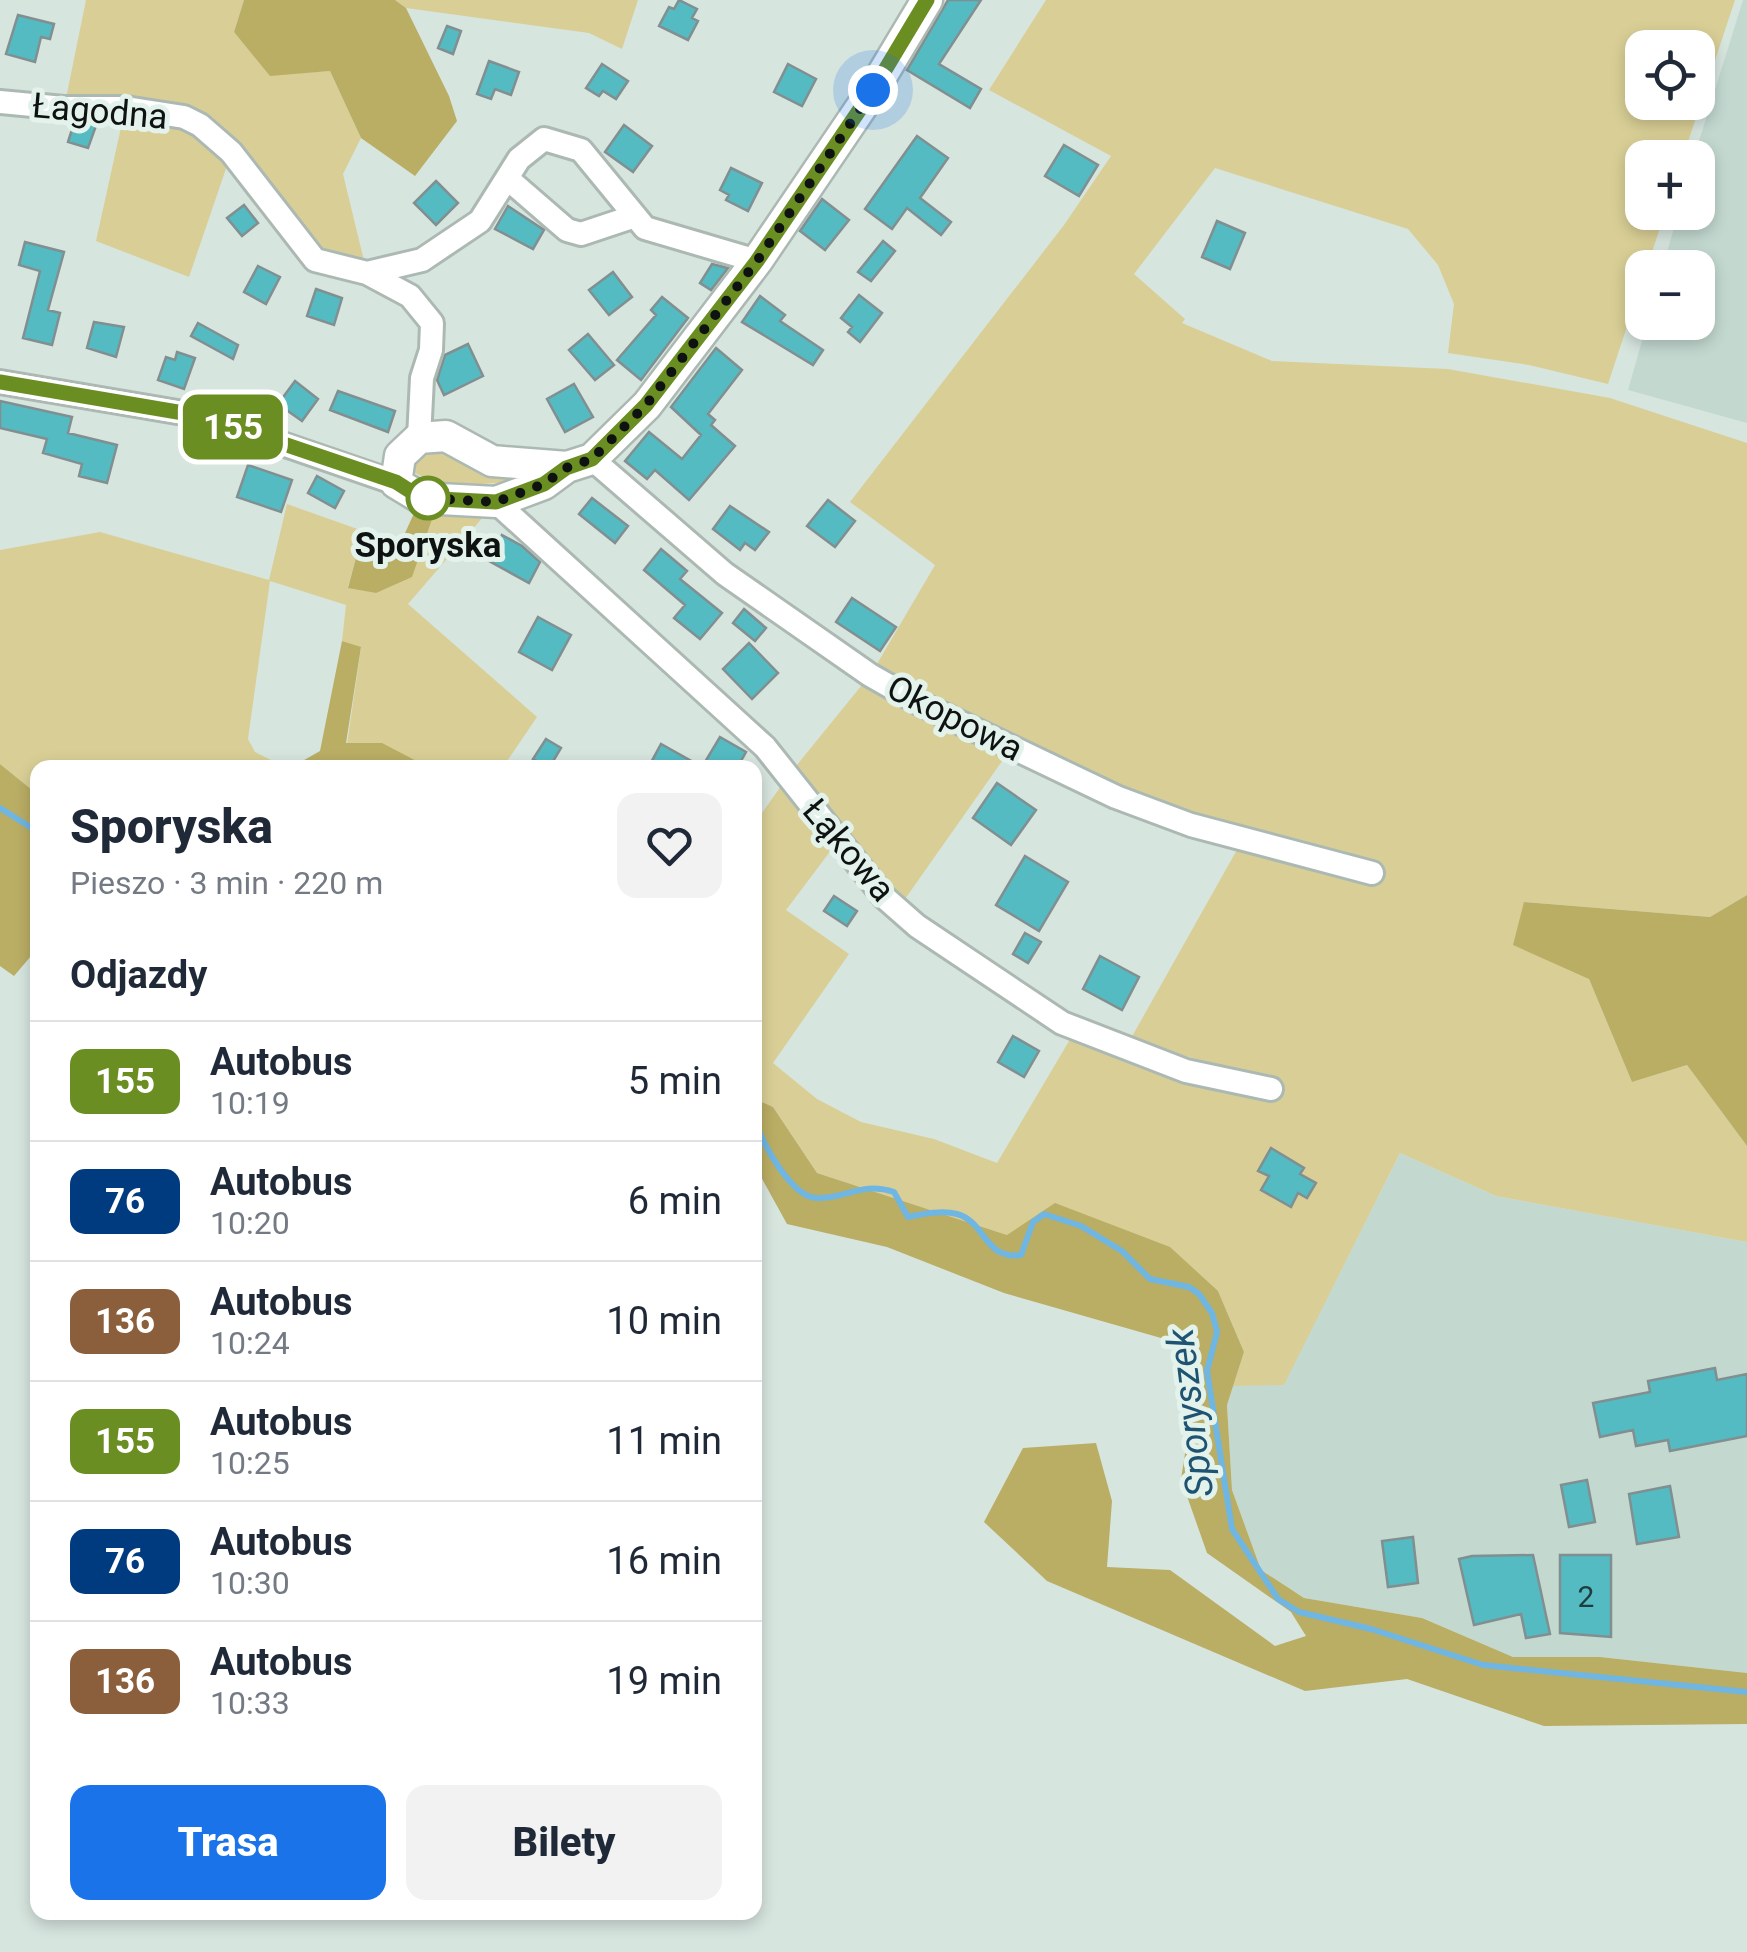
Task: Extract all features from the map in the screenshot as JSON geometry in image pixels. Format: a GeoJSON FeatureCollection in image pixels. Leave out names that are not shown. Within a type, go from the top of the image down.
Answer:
{"type":"FeatureCollection","features":[{"type":"Feature","properties":{"kind":"street"},"geometry":{"type":"LineString","coordinates":[[0,382],[201,416],[396,482],[421,498],[496,502],[544,484],[579,463],[646,405],[757,261],[873,90],[927,0]]}},
{"type":"Feature","properties":{"kind":"street","name":"Łagodna"},"geometry":{"type":"LineString","coordinates":[[0,102],[126,108],[184,117],[232,152],[315,260],[366,273],[422,260],[480,221],[519,158],[544,139],[582,150],[645,228],[757,261]]}},
{"type":"Feature","properties":{"kind":"street"},"geometry":{"type":"LineString","coordinates":[[507,178],[567,230],[580,234],[634,216]]}},
{"type":"Feature","properties":{"kind":"street"},"geometry":{"type":"LineString","coordinates":[[366,273],[410,296],[432,323],[422,378],[419,438]]}},
{"type":"Feature","properties":{"kind":"street"},"geometry":{"type":"LineString","coordinates":[[396,482],[400,456],[419,438],[446,436],[492,460],[579,463]]}},
{"type":"Feature","properties":{"kind":"street","name":"Okopowa"},"geometry":{"type":"LineString","coordinates":[[579,463],[725,574],[870,675],[921,704],[1116,797],[1191,825],[1372,873]]}},
{"type":"Feature","properties":{"kind":"street","name":"Łąkowa"},"geometry":{"type":"LineString","coordinates":[[496,502],[765,747],[884,897],[917,926],[1062,1023],[1186,1071],[1271,1089]]}},
{"type":"Feature","properties":{"kind":"shaded area"},"geometry":{"type":"Polygon","coordinates":[[[86,0],[244,0],[234,32],[270,75],[330,71],[361,138],[343,174],[367,273],[315,260],[231,154],[189,277],[96,241],[125,109],[64,108],[86,0]]]}},
{"type":"Feature","properties":{"kind":"shaded area"},"geometry":{"type":"Polygon","coordinates":[[[244,0],[395,0],[406,8],[457,121],[415,176],[361,138],[330,71],[270,76],[234,32],[244,0]]]}},
{"type":"Feature","properties":{"kind":"shaded area"},"geometry":{"type":"Polygon","coordinates":[[[395,0],[638,0],[622,49],[589,33],[406,8],[395,0]]]}},
{"type":"Feature","properties":{"kind":"shaded area"},"geometry":{"type":"Polygon","coordinates":[[[1046,0],[1735,0],[1715,60],[1715,30],[1625,30],[1625,120],[1695,120],[1689,140],[1625,140],[1625,230],[1659,230],[1653,250],[1625,250],[1625,332],[1608,384],[1529,365],[1448,353],[1454,304],[1438,265],[1408,229],[1215,168],[1134,274],[1185,319],[1182,323],[1272,361],[1448,369],[1610,398],[1747,443],[1747,895],[1710,917],[1525,902],[1589,979],[1632,1082],[1687,1065],[1747,1146],[1747,1242],[1496,1196],[1400,1153],[1284,1385],[1233,1386],[1244,1352],[1218,1291],[1007,1235],[817,1173],[773,1107],[762,1102],[762,813],[870,675],[1012,747],[898,909],[838,841],[786,910],[849,954],[773,1063],[817,1099],[861,1122],[934,1139],[997,1163],[1072,1036],[1279,1083],[1130,1040],[1238,848],[1195,821],[1121,791],[874,669],[935,565],[850,502],[1064,225],[1111,156],[989,90],[1046,0]]]}},
{"type":"Feature","properties":{"kind":"shaded area"},"geometry":{"type":"Polygon","coordinates":[[[1743,0],[1747,0],[1747,423],[1628,390],[1642,340],[1715,340],[1715,250],[1668,250],[1673,230],[1715,230],[1715,140],[1699,140],[1706,120],[1715,120],[1715,90],[1743,0]]]}},
{"type":"Feature","properties":{"kind":"shaded area"},"geometry":{"type":"Polygon","coordinates":[[[431,445],[523,477],[482,484],[448,483],[420,476],[411,469],[411,457],[431,445]]]}},
{"type":"Feature","properties":{"kind":"shaded area"},"geometry":{"type":"Polygon","coordinates":[[[421,498],[439,499],[412,577],[376,593],[348,588],[363,531],[400,544],[421,498]]]}},
{"type":"Feature","properties":{"kind":"shaded area"},"geometry":{"type":"Polygon","coordinates":[[[439,499],[496,502],[408,604],[537,717],[508,760],[414,760],[382,744],[347,744],[361,648],[342,641],[346,605],[270,581],[248,739],[255,752],[271,760],[30,760],[30,788],[0,764],[0,550],[100,532],[269,580],[287,504],[363,531],[348,587],[376,593],[439,499]]]}},
{"type":"Feature","properties":{"kind":"shaded area"},"geometry":{"type":"Polygon","coordinates":[[[342,641],[361,647],[346,743],[382,743],[415,760],[304,760],[320,751],[342,641]]]}},
{"type":"Feature","properties":{"kind":"shaded area"},"geometry":{"type":"Polygon","coordinates":[[[0,764],[30,788],[30,957],[14,976],[0,966],[0,764]]]}},
{"type":"Feature","properties":{"kind":"shaded area"},"geometry":{"type":"Polygon","coordinates":[[[1747,895],[1747,1146],[1687,1065],[1632,1082],[1589,979],[1513,945],[1524,902],[1710,917],[1747,895]]]}},
{"type":"Feature","properties":{"kind":"shaded area"},"geometry":{"type":"Polygon","coordinates":[[[762,1102],[773,1107],[817,1173],[1007,1235],[1055,1203],[1170,1247],[1218,1291],[1244,1352],[1227,1405],[1232,1490],[1261,1570],[1304,1598],[1422,1618],[1513,1657],[1600,1657],[1747,1673],[1747,1724],[1544,1726],[1407,1679],[1305,1691],[1047,1581],[984,1522],[1023,1448],[1096,1443],[1112,1501],[1107,1567],[1170,1570],[1275,1646],[1306,1636],[1291,1612],[1207,1553],[1181,1479],[1196,1384],[1175,1342],[1004,1293],[887,1247],[787,1224],[762,1179],[762,1102]]]}},
{"type":"Feature","properties":{"kind":"shaded area"},"geometry":{"type":"Polygon","coordinates":[[[1400,1153],[1496,1196],[1747,1242],[1747,1673],[1600,1657],[1513,1657],[1422,1618],[1304,1598],[1261,1570],[1232,1490],[1227,1405],[1233,1386],[1284,1384],[1400,1153]]]}},
{"type":"Feature","properties":{"kind":"building"},"geometry":{"type":"Polygon","coordinates":[[[679,0],[697,9],[692,18],[698,21],[688,40],[659,26],[669,7],[674,9],[679,0]]]}},
{"type":"Feature","properties":{"kind":"building"},"geometry":{"type":"Polygon","coordinates":[[[948,0],[981,0],[939,64],[981,89],[970,108],[907,70],[948,0]]]}},
{"type":"Feature","properties":{"kind":"building"},"geometry":{"type":"Polygon","coordinates":[[[18,15],[54,24],[50,39],[41,37],[35,62],[6,54],[18,15]]]}},
{"type":"Feature","properties":{"kind":"building"},"geometry":{"type":"Polygon","coordinates":[[[447,26],[461,31],[453,54],[438,48],[447,26]]]}},
{"type":"Feature","properties":{"kind":"building"},"geometry":{"type":"Polygon","coordinates":[[[489,61],[519,72],[511,95],[495,89],[491,99],[477,94],[489,61]]]}},
{"type":"Feature","properties":{"kind":"building"},"geometry":{"type":"Polygon","coordinates":[[[602,64],[628,81],[616,99],[603,91],[599,96],[586,88],[602,64]]]}},
{"type":"Feature","properties":{"kind":"building"},"geometry":{"type":"Polygon","coordinates":[[[788,64],[816,79],[802,106],[774,92],[788,64]]]}},
{"type":"Feature","properties":{"kind":"building"},"geometry":{"type":"Polygon","coordinates":[[[74,123],[97,123],[88,148],[68,142],[74,123]]]}},
{"type":"Feature","properties":{"kind":"building"},"geometry":{"type":"Polygon","coordinates":[[[624,125],[652,146],[633,172],[605,152],[624,125]]]}},
{"type":"Feature","properties":{"kind":"building"},"geometry":{"type":"Polygon","coordinates":[[[917,136],[948,158],[920,198],[951,222],[941,235],[907,208],[892,229],[865,209],[917,136]]]}},
{"type":"Feature","properties":{"kind":"building"},"geometry":{"type":"Polygon","coordinates":[[[1064,145],[1098,165],[1079,196],[1045,176],[1064,145]]]}},
{"type":"Feature","properties":{"kind":"building"},"geometry":{"type":"Polygon","coordinates":[[[731,168],[762,183],[748,211],[726,200],[729,195],[720,190],[731,168]]]}},
{"type":"Feature","properties":{"kind":"building"},"geometry":{"type":"Polygon","coordinates":[[[436,181],[458,203],[436,225],[414,203],[436,181]]]}},
{"type":"Feature","properties":{"kind":"building"},"geometry":{"type":"Polygon","coordinates":[[[822,199],[849,220],[825,250],[800,231],[822,199]]]}},
{"type":"Feature","properties":{"kind":"building"},"geometry":{"type":"Polygon","coordinates":[[[244,205],[258,223],[242,236],[227,218],[244,205]]]}},
{"type":"Feature","properties":{"kind":"building"},"geometry":{"type":"Polygon","coordinates":[[[508,206],[544,230],[533,249],[495,229],[508,206]]]}},
{"type":"Feature","properties":{"kind":"building"},"geometry":{"type":"Polygon","coordinates":[[[1217,221],[1245,233],[1230,269],[1202,257],[1217,221]]]}},
{"type":"Feature","properties":{"kind":"building"},"geometry":{"type":"Polygon","coordinates":[[[883,241],[895,251],[871,281],[858,272],[883,241]]]}},
{"type":"Feature","properties":{"kind":"building"},"geometry":{"type":"Polygon","coordinates":[[[25,242],[64,252],[48,310],[60,313],[52,345],[23,338],[40,271],[19,265],[25,242]]]}},
{"type":"Feature","properties":{"kind":"building"},"geometry":{"type":"Polygon","coordinates":[[[712,264],[728,268],[711,290],[700,283],[712,264]]]}},
{"type":"Feature","properties":{"kind":"building"},"geometry":{"type":"Polygon","coordinates":[[[258,266],[280,277],[266,304],[244,292],[258,266]]]}},
{"type":"Feature","properties":{"kind":"building"},"geometry":{"type":"Polygon","coordinates":[[[613,272],[632,297],[609,315],[589,290],[613,272]]]}},
{"type":"Feature","properties":{"kind":"building"},"geometry":{"type":"Polygon","coordinates":[[[316,289],[342,298],[334,325],[307,316],[316,289]]]}},
{"type":"Feature","properties":{"kind":"building"},"geometry":{"type":"Polygon","coordinates":[[[859,295],[882,313],[860,342],[848,332],[852,327],[841,318],[859,295]]]}},
{"type":"Feature","properties":{"kind":"building"},"geometry":{"type":"Polygon","coordinates":[[[760,296],[785,315],[780,321],[823,350],[813,365],[742,322],[760,296]]]}},
{"type":"Feature","properties":{"kind":"building"},"geometry":{"type":"Polygon","coordinates":[[[662,297],[688,318],[641,380],[617,360],[656,315],[651,310],[662,297]]]}},
{"type":"Feature","properties":{"kind":"building"},"geometry":{"type":"Polygon","coordinates":[[[94,322],[124,327],[116,357],[87,348],[94,322]]]}},
{"type":"Feature","properties":{"kind":"building"},"geometry":{"type":"Polygon","coordinates":[[[198,323],[238,345],[233,359],[191,336],[198,323]]]}},
{"type":"Feature","properties":{"kind":"building"},"geometry":{"type":"Polygon","coordinates":[[[588,334],[614,365],[595,380],[569,350],[588,334]]]}},
{"type":"Feature","properties":{"kind":"building"},"geometry":{"type":"Polygon","coordinates":[[[468,344],[483,376],[444,395],[437,380],[445,355],[468,344]]]}},
{"type":"Feature","properties":{"kind":"building"},"geometry":{"type":"Polygon","coordinates":[[[716,348],[742,370],[708,414],[715,420],[711,425],[735,446],[689,500],[655,470],[647,479],[625,461],[649,432],[682,459],[701,435],[671,407],[716,348]]]}},
{"type":"Feature","properties":{"kind":"building"},"geometry":{"type":"Polygon","coordinates":[[[177,352],[195,358],[184,389],[158,380],[166,357],[175,360],[177,352]]]}},
{"type":"Feature","properties":{"kind":"building"},"geometry":{"type":"Polygon","coordinates":[[[295,381],[318,399],[302,421],[278,404],[295,381]]]}},
{"type":"Feature","properties":{"kind":"building"},"geometry":{"type":"Polygon","coordinates":[[[574,384],[593,417],[565,432],[547,399],[574,384]]]}},
{"type":"Feature","properties":{"kind":"building"},"geometry":{"type":"Polygon","coordinates":[[[338,391],[395,411],[388,432],[330,410],[338,391]]]}},
{"type":"Feature","properties":{"kind":"building"},"geometry":{"type":"Polygon","coordinates":[[[0,401],[72,417],[68,433],[117,445],[107,483],[79,476],[82,464],[43,453],[47,439],[0,428],[0,401]]]}},
{"type":"Feature","properties":{"kind":"building"},"geometry":{"type":"Polygon","coordinates":[[[248,465],[292,480],[281,512],[237,497],[248,465]]]}},
{"type":"Feature","properties":{"kind":"building"},"geometry":{"type":"Polygon","coordinates":[[[317,476],[344,491],[335,508],[308,493],[317,476]]]}},
{"type":"Feature","properties":{"kind":"building"},"geometry":{"type":"Polygon","coordinates":[[[592,498],[628,526],[615,543],[579,514],[592,498]]]}},
{"type":"Feature","properties":{"kind":"building"},"geometry":{"type":"Polygon","coordinates":[[[828,500],[855,521],[835,547],[807,526],[828,500]]]}},
{"type":"Feature","properties":{"kind":"building"},"geometry":{"type":"Polygon","coordinates":[[[730,506],[769,532],[755,550],[745,543],[740,550],[713,529],[730,506]]]}},
{"type":"Feature","properties":{"kind":"building"},"geometry":{"type":"Polygon","coordinates":[[[502,535],[540,562],[529,583],[489,561],[502,535]]]}},
{"type":"Feature","properties":{"kind":"building"},"geometry":{"type":"Polygon","coordinates":[[[661,549],[687,571],[680,579],[722,613],[700,639],[674,618],[685,605],[644,570],[661,549]]]}},
{"type":"Feature","properties":{"kind":"building"},"geometry":{"type":"Polygon","coordinates":[[[852,598],[896,627],[880,651],[836,622],[852,598]]]}},
{"type":"Feature","properties":{"kind":"building"},"geometry":{"type":"Polygon","coordinates":[[[744,609],[766,628],[755,641],[733,623],[744,609]]]}},
{"type":"Feature","properties":{"kind":"building"},"geometry":{"type":"Polygon","coordinates":[[[538,617],[571,635],[552,670],[519,652],[538,617]]]}},
{"type":"Feature","properties":{"kind":"building"},"geometry":{"type":"Polygon","coordinates":[[[749,643],[778,673],[752,699],[723,669],[749,643]]]}},
{"type":"Feature","properties":{"kind":"building"},"geometry":{"type":"Polygon","coordinates":[[[720,737],[746,752],[742,760],[706,760],[720,737]]]}},
{"type":"Feature","properties":{"kind":"building"},"geometry":{"type":"Polygon","coordinates":[[[546,739],[561,748],[554,760],[533,759],[546,739]]]}},
{"type":"Feature","properties":{"kind":"building"},"geometry":{"type":"Polygon","coordinates":[[[661,744],[690,760],[652,760],[661,744]]]}},
{"type":"Feature","properties":{"kind":"building"},"geometry":{"type":"Polygon","coordinates":[[[997,783],[1036,810],[1011,845],[973,818],[997,783]]]}},
{"type":"Feature","properties":{"kind":"building"},"geometry":{"type":"Polygon","coordinates":[[[1025,856],[1068,882],[1039,931],[996,905],[1025,856]]]}},
{"type":"Feature","properties":{"kind":"building"},"geometry":{"type":"Polygon","coordinates":[[[834,896],[857,911],[847,926],[824,911],[834,896]]]}},
{"type":"Feature","properties":{"kind":"building"},"geometry":{"type":"Polygon","coordinates":[[[1025,933],[1041,942],[1028,963],[1013,954],[1025,933]]]}},
{"type":"Feature","properties":{"kind":"building"},"geometry":{"type":"Polygon","coordinates":[[[1100,956],[1139,977],[1122,1010],[1083,989],[1100,956]]]}},
{"type":"Feature","properties":{"kind":"building"},"geometry":{"type":"Polygon","coordinates":[[[1013,1036],[1039,1051],[1024,1077],[998,1062],[1013,1036]]]}},
{"type":"Feature","properties":{"kind":"building"},"geometry":{"type":"Polygon","coordinates":[[[1271,1148],[1304,1168],[1300,1174],[1316,1183],[1307,1198],[1298,1193],[1291,1207],[1261,1190],[1269,1176],[1258,1171],[1271,1148]]]}},
{"type":"Feature","properties":{"kind":"building"},"geometry":{"type":"Polygon","coordinates":[[[1715,1368],[1717,1380],[1747,1374],[1747,1436],[1670,1451],[1668,1440],[1636,1446],[1633,1430],[1600,1437],[1593,1403],[1650,1392],[1648,1381],[1715,1368]]]}},
{"type":"Feature","properties":{"kind":"building"},"geometry":{"type":"Polygon","coordinates":[[[1587,1480],[1595,1522],[1569,1527],[1561,1485],[1587,1480]]]}},
{"type":"Feature","properties":{"kind":"building"},"geometry":{"type":"Polygon","coordinates":[[[1670,1486],[1679,1537],[1637,1544],[1629,1494],[1670,1486]]]}},
{"type":"Feature","properties":{"kind":"building"},"geometry":{"type":"Polygon","coordinates":[[[1413,1537],[1418,1583],[1388,1587],[1382,1541],[1413,1537]]]}},
{"type":"Feature","properties":{"kind":"building"},"geometry":{"type":"Polygon","coordinates":[[[1533,1555],[1550,1634],[1526,1638],[1521,1614],[1474,1625],[1459,1559],[1533,1555]]]}},
{"type":"Feature","properties":{"kind":"building"},"geometry":{"type":"Polygon","coordinates":[[[1560,1555],[1611,1555],[1611,1637],[1560,1633],[1560,1555]]]}},
{"type":"Feature","properties":{"kind":"waterway","name":"Sporyszek"},"geometry":{"type":"LineString","coordinates":[[0,808],[30,827]]}},
{"type":"Feature","properties":{"kind":"waterway","name":"Sporyszek"},"geometry":{"type":"LineString","coordinates":[[762,1137],[779,1168],[807,1196],[827,1198],[873,1188],[894,1192],[908,1217],[939,1212],[957,1214],[974,1224],[999,1252],[1009,1255],[1021,1255],[1033,1222],[1044,1214],[1081,1226],[1122,1251],[1150,1279],[1189,1287],[1199,1294],[1212,1313],[1217,1332],[1207,1371],[1232,1529],[1278,1599],[1299,1612],[1371,1629],[1483,1665],[1747,1692]]}},
{"type":"Feature","properties":{"kind":"bus line","name":"155"},"geometry":{"type":"LineString","coordinates":[[0,382],[201,416],[396,482],[421,498],[496,502],[544,484],[566,468],[592,459],[646,405],[757,261],[873,90],[927,0]]}},
{"type":"Feature","properties":{"kind":"place","name":"Sporyska"},"geometry":{"type":"Point","coordinates":[428,498]}},
{"type":"Feature","properties":{"kind":"route"},"geometry":{"type":"LineString","coordinates":[[428,498],[421,498],[496,502],[544,484],[566,468],[592,459],[646,405],[757,261],[873,90]]}}]}
